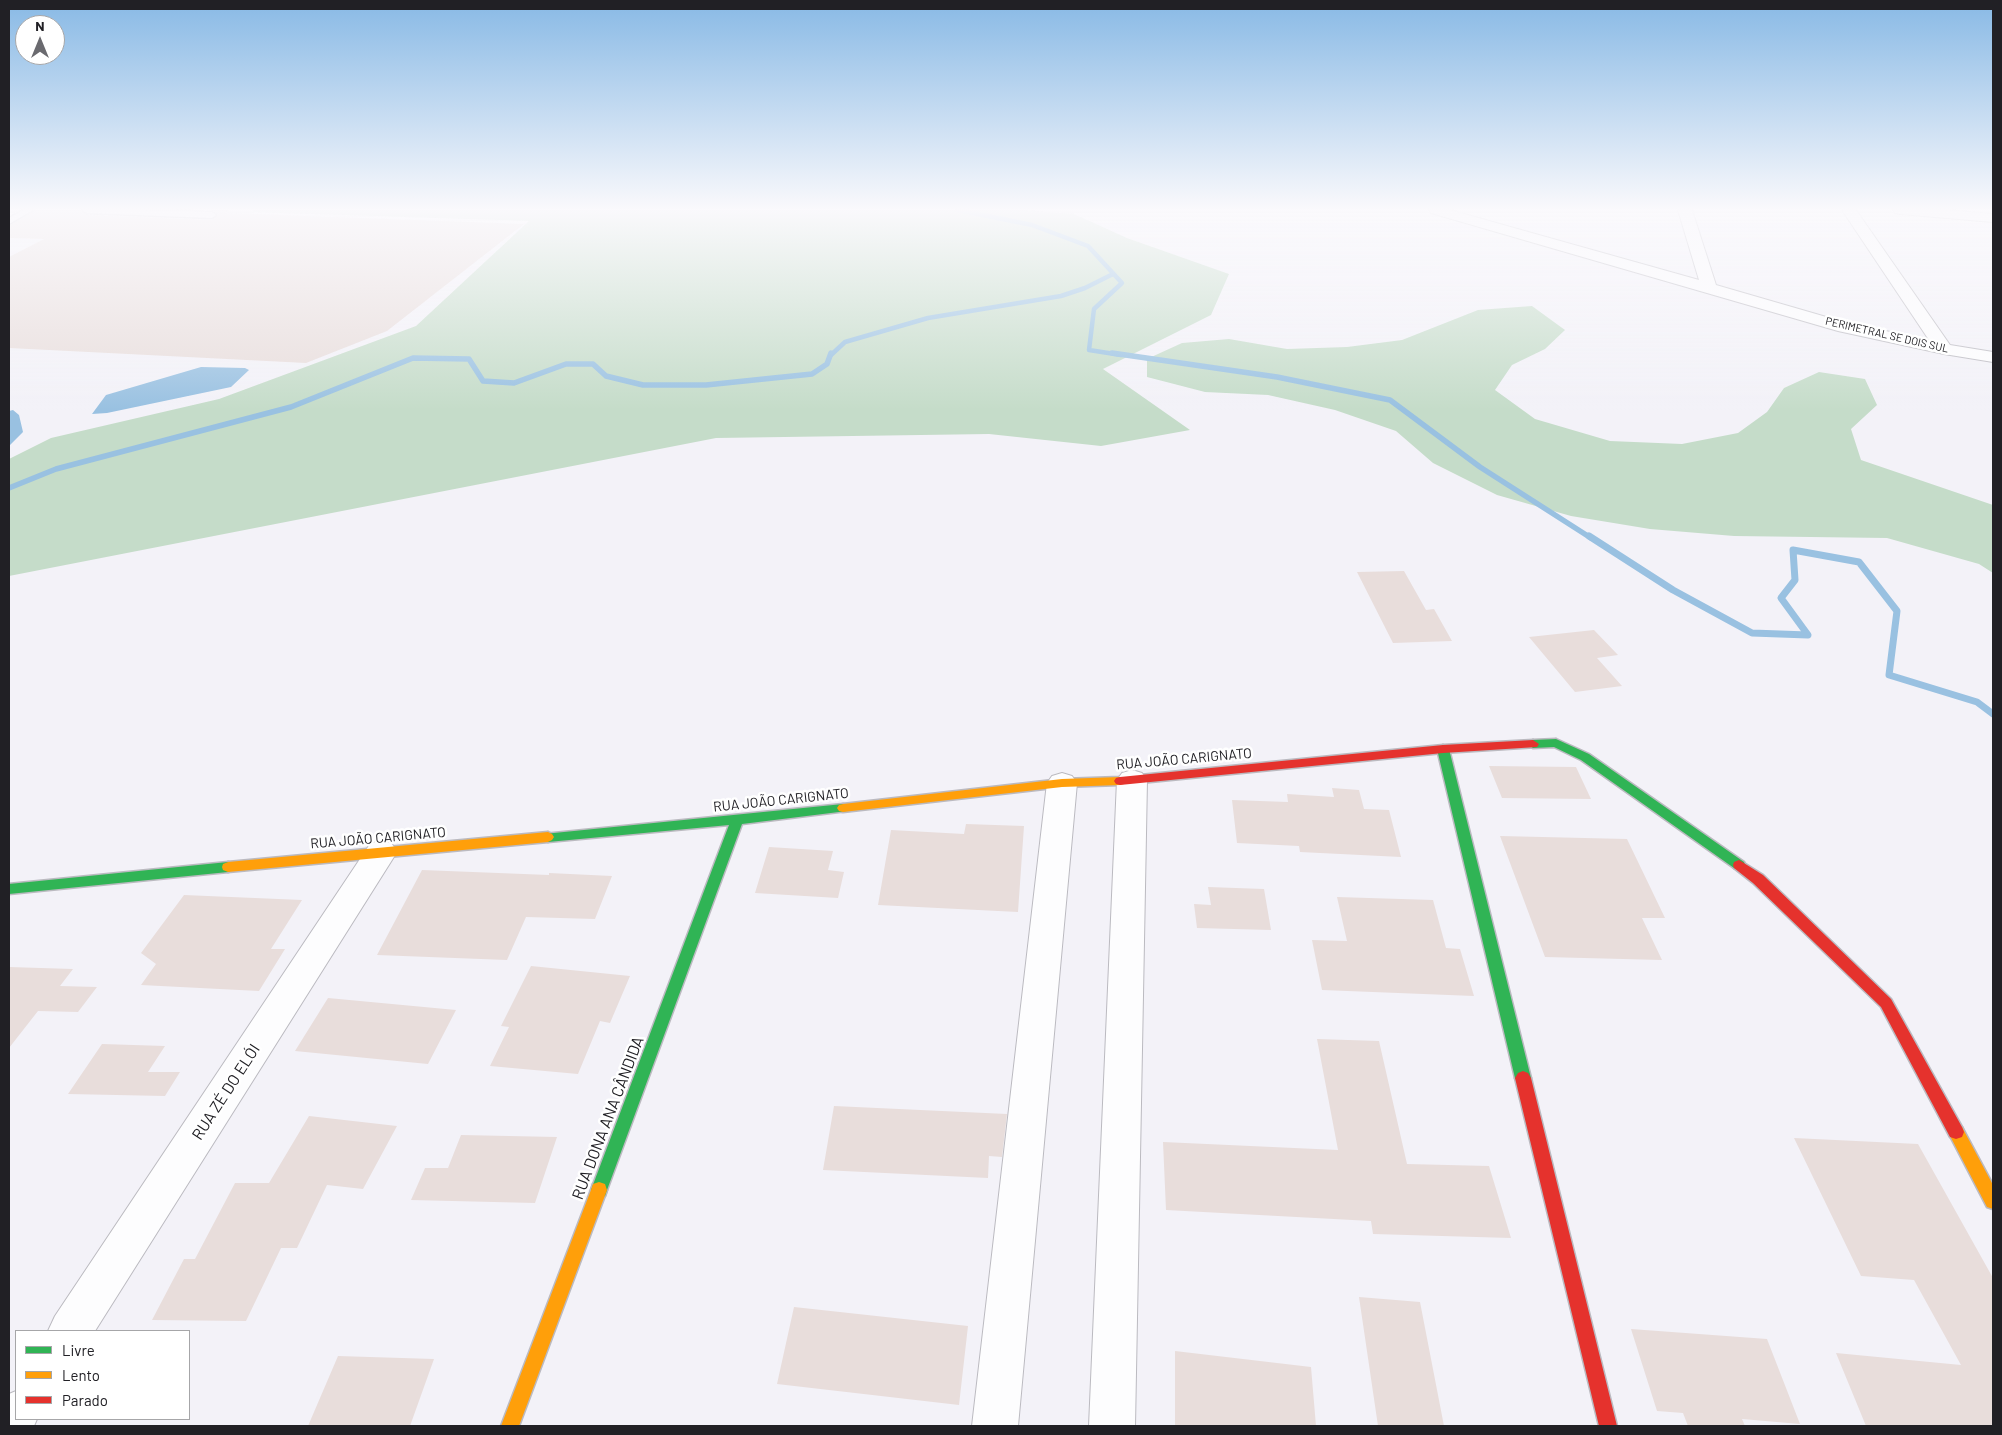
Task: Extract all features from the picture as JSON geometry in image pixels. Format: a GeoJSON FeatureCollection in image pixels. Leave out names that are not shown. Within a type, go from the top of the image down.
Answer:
{"type":"FeatureCollection","features":[{"type":"Feature","properties":{"kind":"street","name":"PERIMETRAL SE DOIS SUL"},"geometry":{"type":"LineString","coordinates":[[1672,277],[1844,327],[1944,349],[1993,357]]}},
{"type":"Feature","properties":{"kind":"street"},"geometry":{"type":"LineString","coordinates":[[1706,277],[1709,288]]}},
{"type":"Feature","properties":{"kind":"street"},"geometry":{"type":"LineString","coordinates":[[1894,277],[1944,349]]}},
{"type":"Feature","properties":{"kind":"street","name":"RUA JOÃO CARIGNATO"},"geometry":{"type":"LineString","coordinates":[[11,892],[381,852],[737,820],[1062,783],[1132,780],[1443,749],[1556,742],[1585,757],[1758,879],[1886,1003],[1993,1201]]}},
{"type":"Feature","properties":{"kind":"street"},"geometry":{"type":"LineString","coordinates":[[1443,749],[1608,1426]]}},
{"type":"Feature","properties":{"kind":"street"},"geometry":{"type":"LineString","coordinates":[[1112,1426],[1132,780]]}},
{"type":"Feature","properties":{"kind":"street"},"geometry":{"type":"LineString","coordinates":[[995,1426],[1062,783]]}},
{"type":"Feature","properties":{"kind":"street","name":"RUA DONA ANA CÂNDIDA"},"geometry":{"type":"LineString","coordinates":[[510,1426],[737,820]]}},
{"type":"Feature","properties":{"kind":"street","name":"RUA ZÉ DO ELÓI"},"geometry":{"type":"LineString","coordinates":[[71,1330],[381,852]]}},
{"type":"Feature","properties":{"kind":"green space"},"geometry":{"type":"Polygon","coordinates":[[[469,277],[1228,277],[1211,315],[1103,369],[1190,430],[1101,446],[989,434],[716,438],[9,576],[9,459],[51,438],[219,399],[416,326],[469,277]]]}},
{"type":"Feature","properties":{"kind":"green space"},"geometry":{"type":"Polygon","coordinates":[[[1532,306],[1565,330],[1545,349],[1512,365],[1495,390],[1535,419],[1610,441],[1682,444],[1738,433],[1767,412],[1784,388],[1819,372],[1865,379],[1877,405],[1851,429],[1861,460],[1993,505],[1993,573],[1979,564],[1887,538],[1734,536],[1650,529],[1571,516],[1497,495],[1433,463],[1396,431],[1335,410],[1268,395],[1205,392],[1147,377],[1147,359],[1182,343],[1229,339],[1287,349],[1347,347],[1402,340],[1478,310],[1532,306]]]}},
{"type":"Feature","properties":{"kind":"water"},"geometry":{"type":"Polygon","coordinates":[[[201,367],[245,368],[249,370],[231,387],[107,413],[92,414],[106,395],[201,367]]]}},
{"type":"Feature","properties":{"kind":"water"},"geometry":{"type":"Polygon","coordinates":[[[13,410],[19,415],[23,432],[9,446],[9,411],[13,410]]]}},
{"type":"Feature","properties":{"kind":"building"},"geometry":{"type":"Polygon","coordinates":[[[9,277],[456,277],[387,331],[306,363],[9,348],[9,277]]]}},
{"type":"Feature","properties":{"kind":"building"},"geometry":{"type":"Polygon","coordinates":[[[1404,571],[1426,610],[1434,609],[1452,641],[1393,643],[1357,572],[1404,571]]]}},
{"type":"Feature","properties":{"kind":"building"},"geometry":{"type":"Polygon","coordinates":[[[1594,630],[1618,655],[1597,658],[1622,686],[1575,692],[1529,637],[1594,630]]]}},
{"type":"Feature","properties":{"kind":"building"},"geometry":{"type":"Polygon","coordinates":[[[1489,766],[1576,767],[1591,799],[1502,798],[1489,766]]]}},
{"type":"Feature","properties":{"kind":"building"},"geometry":{"type":"Polygon","coordinates":[[[1332,788],[1359,790],[1364,809],[1389,810],[1401,857],[1300,852],[1299,846],[1237,843],[1232,800],[1288,802],[1287,794],[1334,797],[1332,788]]]}},
{"type":"Feature","properties":{"kind":"building"},"geometry":{"type":"Polygon","coordinates":[[[966,824],[1024,826],[1018,912],[878,905],[891,830],[964,834],[966,824]]]}},
{"type":"Feature","properties":{"kind":"building"},"geometry":{"type":"Polygon","coordinates":[[[1500,836],[1627,839],[1665,918],[1642,918],[1662,960],[1545,957],[1500,836]]]}},
{"type":"Feature","properties":{"kind":"building"},"geometry":{"type":"Polygon","coordinates":[[[769,847],[833,851],[828,870],[844,872],[838,898],[755,893],[769,847]]]}},
{"type":"Feature","properties":{"kind":"building"},"geometry":{"type":"Polygon","coordinates":[[[422,870],[612,876],[595,919],[526,917],[507,960],[377,955],[422,870]]]}},
{"type":"Feature","properties":{"kind":"building"},"geometry":{"type":"Polygon","coordinates":[[[1208,887],[1264,889],[1271,930],[1197,928],[1194,904],[1211,905],[1208,887]]]}},
{"type":"Feature","properties":{"kind":"building"},"geometry":{"type":"Polygon","coordinates":[[[184,895],[302,900],[271,949],[285,949],[259,991],[141,985],[156,964],[141,953],[184,895]]]}},
{"type":"Feature","properties":{"kind":"building"},"geometry":{"type":"Polygon","coordinates":[[[1337,897],[1433,900],[1446,948],[1460,949],[1474,996],[1322,990],[1312,940],[1347,941],[1337,897]]]}},
{"type":"Feature","properties":{"kind":"building"},"geometry":{"type":"Polygon","coordinates":[[[531,966],[630,976],[610,1023],[600,1021],[578,1074],[490,1066],[509,1027],[501,1026],[531,966]]]}},
{"type":"Feature","properties":{"kind":"building"},"geometry":{"type":"Polygon","coordinates":[[[9,967],[73,969],[60,986],[97,987],[78,1012],[38,1011],[9,1048],[9,967]]]}},
{"type":"Feature","properties":{"kind":"building"},"geometry":{"type":"Polygon","coordinates":[[[328,998],[456,1010],[428,1064],[295,1051],[328,998]]]}},
{"type":"Feature","properties":{"kind":"building"},"geometry":{"type":"Polygon","coordinates":[[[1317,1039],[1379,1041],[1407,1164],[1489,1166],[1511,1238],[1373,1234],[1371,1221],[1166,1210],[1163,1142],[1338,1150],[1317,1039]]]}},
{"type":"Feature","properties":{"kind":"building"},"geometry":{"type":"Polygon","coordinates":[[[102,1044],[165,1046],[148,1072],[180,1072],[165,1096],[68,1094],[102,1044]]]}},
{"type":"Feature","properties":{"kind":"building"},"geometry":{"type":"Polygon","coordinates":[[[834,1106],[1007,1114],[1002,1157],[989,1156],[988,1178],[823,1170],[834,1106]]]}},
{"type":"Feature","properties":{"kind":"building"},"geometry":{"type":"Polygon","coordinates":[[[309,1116],[397,1126],[363,1189],[327,1185],[297,1248],[281,1248],[246,1321],[152,1320],[184,1259],[195,1259],[235,1183],[269,1183],[309,1116]]]}},
{"type":"Feature","properties":{"kind":"building"},"geometry":{"type":"Polygon","coordinates":[[[461,1135],[557,1137],[535,1203],[411,1200],[425,1168],[448,1168],[461,1135]]]}},
{"type":"Feature","properties":{"kind":"building"},"geometry":{"type":"Polygon","coordinates":[[[1794,1138],[1918,1144],[1993,1278],[1993,1426],[1866,1426],[1836,1353],[1961,1365],[1914,1280],[1861,1276],[1794,1138]]]}},
{"type":"Feature","properties":{"kind":"building"},"geometry":{"type":"Polygon","coordinates":[[[1359,1297],[1420,1302],[1444,1426],[1378,1426],[1359,1297]]]}},
{"type":"Feature","properties":{"kind":"building"},"geometry":{"type":"Polygon","coordinates":[[[794,1307],[968,1326],[959,1405],[777,1384],[794,1307]]]}},
{"type":"Feature","properties":{"kind":"building"},"geometry":{"type":"Polygon","coordinates":[[[1631,1329],[1767,1339],[1800,1424],[1742,1419],[1745,1426],[1688,1426],[1683,1413],[1657,1411],[1631,1329]]]}},
{"type":"Feature","properties":{"kind":"building"},"geometry":{"type":"Polygon","coordinates":[[[1175,1351],[1311,1367],[1316,1426],[1175,1426],[1175,1351]]]}},
{"type":"Feature","properties":{"kind":"building"},"geometry":{"type":"Polygon","coordinates":[[[338,1356],[434,1359],[410,1426],[308,1426],[338,1356]]]}},
{"type":"Feature","properties":{"kind":"waterway"},"geometry":{"type":"LineString","coordinates":[[831,355],[845,342],[928,318],[1061,296],[1085,288],[1107,277]]}},
{"type":"Feature","properties":{"kind":"waterway"},"geometry":{"type":"LineString","coordinates":[[1116,277],[1122,283],[1094,309],[1089,350],[1121,355]]}},
{"type":"Feature","properties":{"kind":"waterway"},"geometry":{"type":"LineString","coordinates":[[9,488],[56,469],[291,407],[413,358],[469,359],[483,381],[514,383],[566,364],[593,364],[606,376],[643,385],[706,385],[812,374],[827,364],[831,353]]}},
{"type":"Feature","properties":{"kind":"waterway"},"geometry":{"type":"LineString","coordinates":[[1112,353],[1277,377],[1390,400],[1480,467],[1591,538]]}},
{"type":"Feature","properties":{"kind":"waterway"},"geometry":{"type":"LineString","coordinates":[[1589,536],[1673,590],[1752,633],[1808,635],[1781,598],[1795,580],[1793,550],[1859,562],[1897,611],[1889,675],[1977,702],[1993,714]]}},
{"type":"Feature","properties":{"kind":"traffic: fast"},"geometry":{"type":"LineString","coordinates":[[1533,744],[1556,743],[1585,757],[1739,865]]}},
{"type":"Feature","properties":{"kind":"traffic: fast"},"geometry":{"type":"LineString","coordinates":[[1443,749],[1523,1078]]}},
{"type":"Feature","properties":{"kind":"traffic: fast"},"geometry":{"type":"LineString","coordinates":[[548,837],[737,820],[843,808]]}},
{"type":"Feature","properties":{"kind":"traffic: fast"},"geometry":{"type":"LineString","coordinates":[[599,1190],[737,820]]}},
{"type":"Feature","properties":{"kind":"traffic: fast"},"geometry":{"type":"LineString","coordinates":[[9,889],[228,867]]}},
{"type":"Feature","properties":{"kind":"traffic: slow"},"geometry":{"type":"LineString","coordinates":[[843,808],[1062,783],[1120,781]]}},
{"type":"Feature","properties":{"kind":"traffic: slow"},"geometry":{"type":"LineString","coordinates":[[228,867],[548,837]]}},
{"type":"Feature","properties":{"kind":"traffic: slow"},"geometry":{"type":"LineString","coordinates":[[1956,1132],[1993,1201]]}},
{"type":"Feature","properties":{"kind":"traffic: slow"},"geometry":{"type":"LineString","coordinates":[[510,1426],[599,1190]]}},
{"type":"Feature","properties":{"kind":"traffic: jam"},"geometry":{"type":"LineString","coordinates":[[1120,781],[1443,749],[1533,744]]}},
{"type":"Feature","properties":{"kind":"traffic: jam"},"geometry":{"type":"LineString","coordinates":[[1739,865],[1758,879],[1886,1003],[1956,1132]]}},
{"type":"Feature","properties":{"kind":"traffic: jam"},"geometry":{"type":"LineString","coordinates":[[1523,1078],[1608,1426]]}}]}
